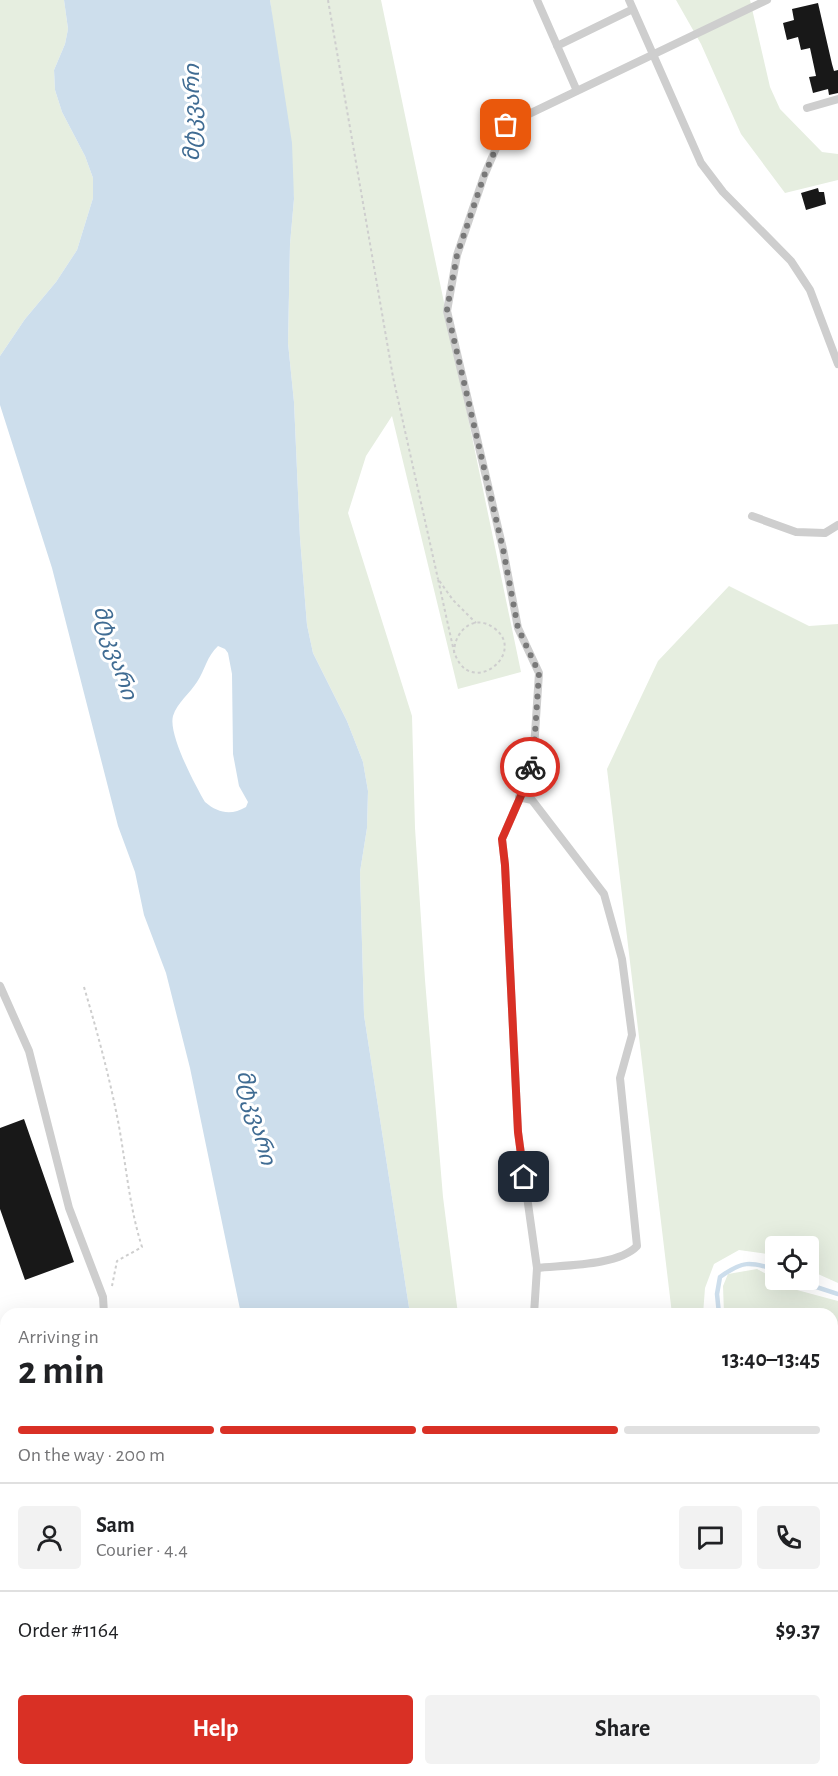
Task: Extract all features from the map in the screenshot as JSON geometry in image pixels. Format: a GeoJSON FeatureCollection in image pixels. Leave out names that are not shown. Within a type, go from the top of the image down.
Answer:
{"type":"FeatureCollection","features":[{"type":"Feature","properties":{"kind":"lane"},"geometry":{"type":"LineString","coordinates":[[537,0],[577,91]]}},
{"type":"Feature","properties":{"kind":"lane"},"geometry":{"type":"LineString","coordinates":[[534,1308],[537,1268],[518,1132],[502,839],[527,782],[534,749],[539,673],[518,628],[503,549],[447,310],[457,255],[484,176],[506,125],[767,0]]}},
{"type":"Feature","properties":{"kind":"lane"},"geometry":{"type":"LineString","coordinates":[[557,46],[631,4],[701,163],[723,192],[791,261],[810,290],[838,364]]}},
{"type":"Feature","properties":{"kind":"lane"},"geometry":{"type":"LineString","coordinates":[[807,108],[838,99]]}},
{"type":"Feature","properties":{"kind":"lane"},"geometry":{"type":"LineString","coordinates":[[752,516],[796,532],[825,533],[838,525]]}},
{"type":"Feature","properties":{"kind":"lane"},"geometry":{"type":"LineString","coordinates":[[519,797],[532,800],[604,894],[622,959],[632,1035],[620,1078],[637,1246],[629,1254],[614,1259],[537,1268]]}},
{"type":"Feature","properties":{"kind":"lane"},"geometry":{"type":"LineString","coordinates":[[0,986],[29,1051],[69,1208],[103,1297],[104,1308]]}},
{"type":"Feature","properties":{"kind":"path"},"geometry":{"type":"LineString","coordinates":[[328,0],[393,377],[454,653],[462,667],[478,673],[493,668],[503,655],[503,639],[492,626],[476,623],[453,600],[438,579]]}},
{"type":"Feature","properties":{"kind":"path"},"geometry":{"type":"LineString","coordinates":[[454,653],[454,644],[461,630],[476,623]]}},
{"type":"Feature","properties":{"kind":"path"},"geometry":{"type":"LineString","coordinates":[[84,987],[104,1051],[134,1220],[142,1247],[117,1261],[113,1283],[108,1294],[103,1297]]}},
{"type":"Feature","properties":{"kind":"shaded area"},"geometry":{"type":"Polygon","coordinates":[[[0,0],[64,0],[68,29],[65,44],[54,70],[55,90],[62,112],[85,156],[93,178],[93,198],[77,250],[56,282],[25,319],[0,356],[0,0]]]}},
{"type":"Feature","properties":{"kind":"shaded area"},"geometry":{"type":"Polygon","coordinates":[[[270,0],[381,0],[521,672],[458,689],[392,416],[366,456],[348,513],[412,716],[415,828],[425,980],[443,1197],[457,1308],[409,1308],[364,1015],[360,872],[367,828],[368,791],[363,762],[347,721],[313,653],[307,625],[300,538],[294,402],[288,343],[290,244],[294,199],[270,0]]]}},
{"type":"Feature","properties":{"kind":"shaded area"},"geometry":{"type":"Polygon","coordinates":[[[676,0],[750,0],[770,87],[780,109],[822,152],[838,154],[838,180],[785,193],[741,134],[701,44],[676,0]]]}},
{"type":"Feature","properties":{"kind":"shaded area"},"geometry":{"type":"Polygon","coordinates":[[[729,586],[809,626],[838,624],[838,1283],[819,1274],[819,1236],[765,1236],[765,1254],[739,1250],[714,1264],[705,1288],[703,1308],[671,1308],[607,769],[658,661],[729,586]]]}},
{"type":"Feature","properties":{"kind":"shaded area"},"geometry":{"type":"Polygon","coordinates":[[[757,1269],[765,1273],[765,1290],[797,1290],[838,1301],[838,1308],[724,1308],[723,1286],[728,1274],[757,1269]]]}},
{"type":"Feature","properties":{"kind":"water","name":"მტკვარი"},"geometry":{"type":"Polygon","coordinates":[[[64,0],[270,0],[292,143],[294,199],[290,244],[288,343],[294,402],[300,538],[307,625],[313,653],[347,721],[363,762],[368,791],[367,828],[360,872],[364,1015],[409,1308],[240,1308],[190,1068],[166,973],[144,915],[135,872],[118,826],[52,568],[0,405],[0,356],[25,319],[56,282],[77,250],[93,198],[93,178],[85,156],[62,112],[55,90],[54,70],[65,44],[68,29],[64,0]],[[218,646],[211,654],[197,682],[175,711],[173,724],[178,747],[205,802],[220,811],[235,812],[246,807],[248,802],[239,786],[233,754],[232,674],[228,653],[218,646]]]}},
{"type":"Feature","properties":{"kind":"building"},"geometry":{"type":"Polygon","coordinates":[[[818,3],[834,71],[838,70],[838,93],[829,95],[828,89],[813,93],[809,77],[816,76],[810,48],[801,50],[798,37],[787,40],[783,23],[794,20],[792,9],[818,3]]]}},
{"type":"Feature","properties":{"kind":"building"},"geometry":{"type":"Polygon","coordinates":[[[818,188],[819,192],[824,192],[826,204],[806,210],[801,193],[818,188]]]}},
{"type":"Feature","properties":{"kind":"building"},"geometry":{"type":"Polygon","coordinates":[[[24,1119],[74,1262],[25,1280],[0,1209],[0,1128],[24,1119]]]}},
{"type":"Feature","properties":{"kind":"waterway"},"geometry":{"type":"LineString","coordinates":[[718,1308],[717,1294],[720,1277],[741,1265],[753,1264],[765,1267]]}},
{"type":"Feature","properties":{"kind":"waterway"},"geometry":{"type":"LineString","coordinates":[[819,1288],[838,1294]]}},
{"type":"Feature","properties":{"kind":"way so far"},"geometry":{"type":"LineString","coordinates":[[506,125],[484,176],[457,255],[447,310],[503,549],[518,628],[539,673],[534,749],[530,767]]}},
{"type":"Feature","properties":{"kind":"route"},"geometry":{"type":"LineString","coordinates":[[524,1177],[518,1132],[502,839],[527,782],[530,767]]}}]}
